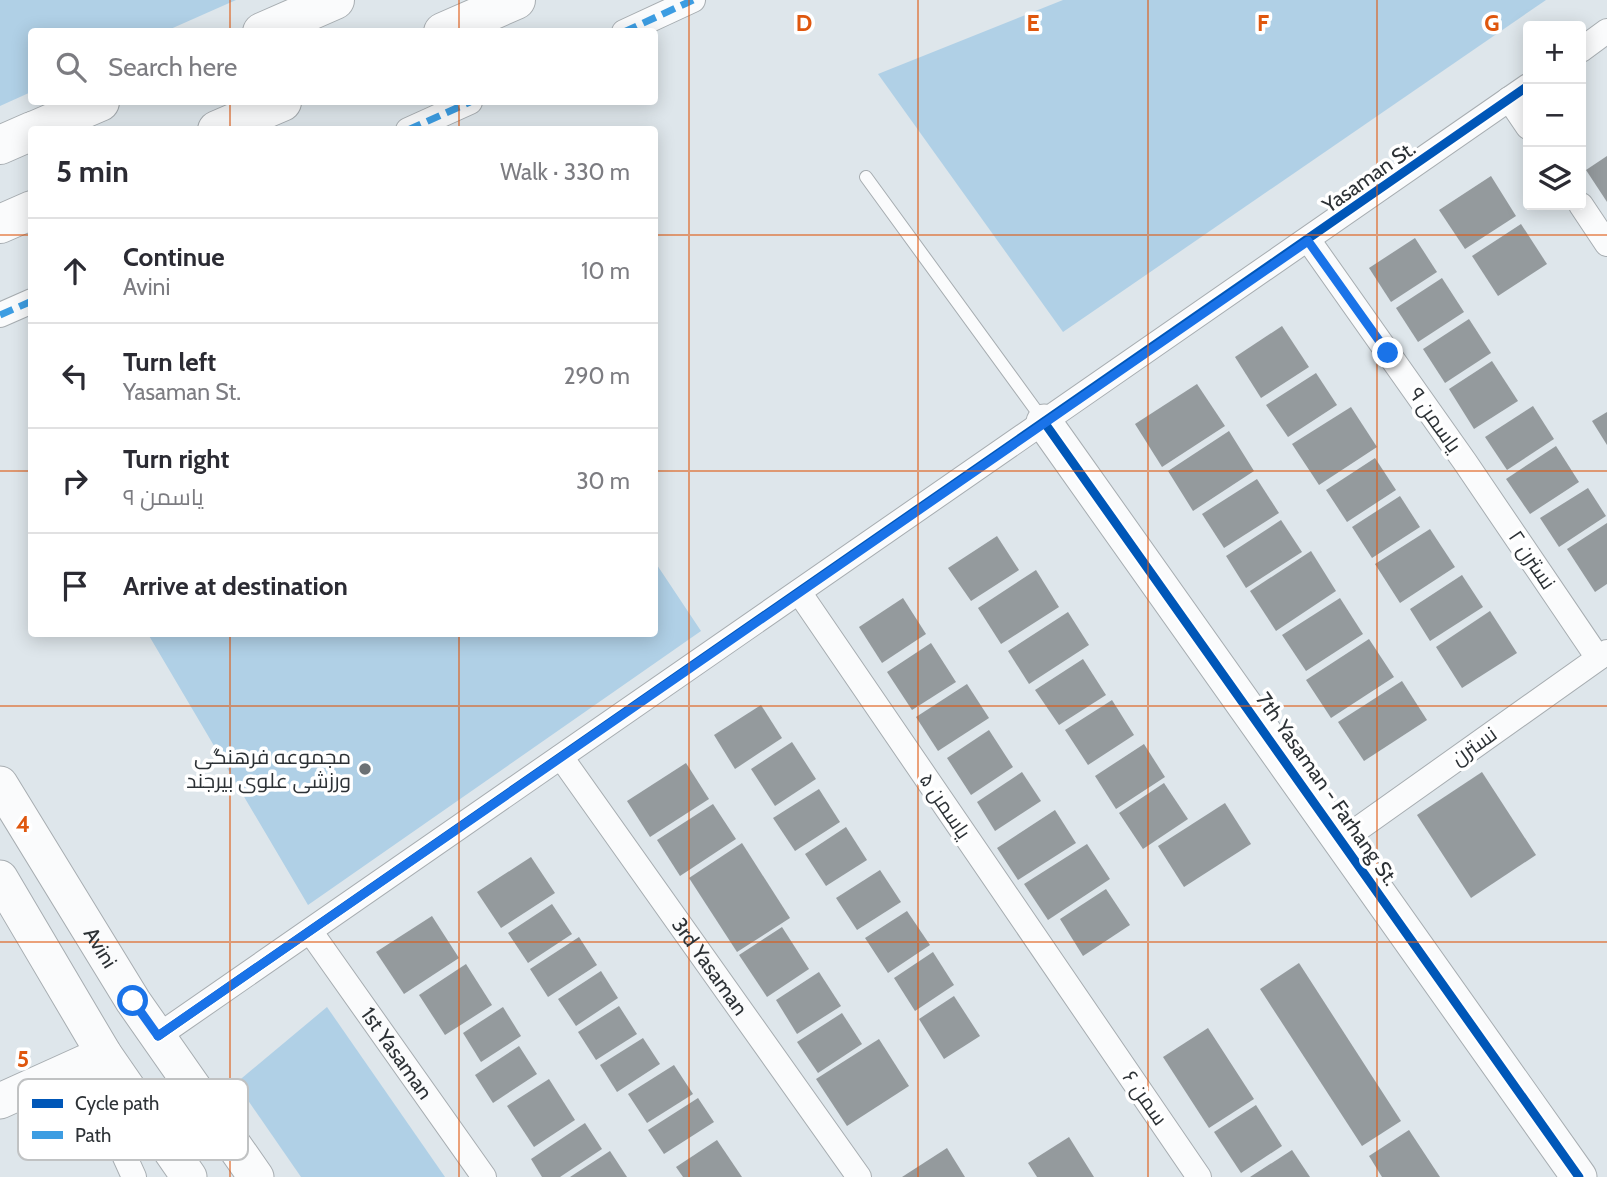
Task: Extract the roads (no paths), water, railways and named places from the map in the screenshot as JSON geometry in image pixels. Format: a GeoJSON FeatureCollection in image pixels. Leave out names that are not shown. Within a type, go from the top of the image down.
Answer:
{"type":"FeatureCollection","features":[{"type":"Feature","properties":{"kind":"main road"},"geometry":{"type":"LineString","coordinates":[[271,28],[335,0]]}},
{"type":"Feature","properties":{"kind":"main road"},"geometry":{"type":"LineString","coordinates":[[452,28],[516,0]]}},
{"type":"Feature","properties":{"kind":"main road"},"geometry":{"type":"LineString","coordinates":[[43,126],[93,105]]}},
{"type":"Feature","properties":{"kind":"main road"},"geometry":{"type":"LineString","coordinates":[[226,126],[275,105]]}},
{"type":"Feature","properties":{"kind":"main road"},"geometry":{"type":"LineString","coordinates":[[0,145],[28,132]]}},
{"type":"Feature","properties":{"kind":"main road"},"geometry":{"type":"LineString","coordinates":[[0,224],[28,212]]}},
{"type":"Feature","properties":{"kind":"street"},"geometry":{"type":"LineString","coordinates":[[633,28],[693,0]]}},
{"type":"Feature","properties":{"kind":"street"},"geometry":{"type":"LineString","coordinates":[[1586,46],[1607,31]]}},
{"type":"Feature","properties":{"kind":"street","name":"Yasaman St."},"geometry":{"type":"LineString","coordinates":[[158,1036],[1308,241],[1519,92]]}},
{"type":"Feature","properties":{"kind":"street"},"geometry":{"type":"LineString","coordinates":[[417,126],[463,105]]}},
{"type":"Feature","properties":{"kind":"street"},"geometry":{"type":"LineString","coordinates":[[1584,210],[1607,244]]}},
{"type":"Feature","properties":{"kind":"street","name":"یاسمن ۹"},"geometry":{"type":"LineString","coordinates":[[1308,241],[1465,461]]}},
{"type":"Feature","properties":{"kind":"street"},"geometry":{"type":"LineString","coordinates":[[0,315],[28,303]]}},
{"type":"Feature","properties":{"kind":"street","name":"7th Yasaman - Farhang St."},"geometry":{"type":"LineString","coordinates":[[1044,422],[1579,1177]]}},
{"type":"Feature","properties":{"kind":"street","name":"نسترن ۲"},"geometry":{"type":"LineString","coordinates":[[1465,461],[1603,655]]}},
{"type":"Feature","properties":{"kind":"street","name":"یاسمن ۵"},"geometry":{"type":"LineString","coordinates":[[799,592],[1090,1020]]}},
{"type":"Feature","properties":{"kind":"street","name":"نسترن"},"geometry":{"type":"LineString","coordinates":[[1341,841],[1603,655]]}},
{"type":"Feature","properties":{"kind":"street","name":"3rd Yasaman"},"geometry":{"type":"LineString","coordinates":[[561,757],[859,1177]]}},
{"type":"Feature","properties":{"kind":"street","name":"Avini"},"geometry":{"type":"LineString","coordinates":[[0,784],[133,1001],[188,1079]]}},
{"type":"Feature","properties":{"kind":"street"},"geometry":{"type":"LineString","coordinates":[[0,878],[94,1059],[101,1079]]}},
{"type":"Feature","properties":{"kind":"street","name":"1st Yasaman"},"geometry":{"type":"LineString","coordinates":[[310,931],[484,1177]]}},
{"type":"Feature","properties":{"kind":"street","name":"سمن ۶"},"geometry":{"type":"LineString","coordinates":[[1090,1020],[1199,1177]]}},
{"type":"Feature","properties":{"kind":"street"},"geometry":{"type":"LineString","coordinates":[[49,1079],[94,1059]]}},
{"type":"Feature","properties":{"kind":"street"},"geometry":{"type":"LineString","coordinates":[[94,1059],[110,1079]]}},
{"type":"Feature","properties":{"kind":"street"},"geometry":{"type":"LineString","coordinates":[[0,1101],[18,1093]]}},
{"type":"Feature","properties":{"kind":"street"},"geometry":{"type":"LineString","coordinates":[[128,1160],[134,1177]]}},
{"type":"Feature","properties":{"kind":"street"},"geometry":{"type":"LineString","coordinates":[[175,1160],[189,1177]]}},
{"type":"Feature","properties":{"kind":"street","name":"Avini"},"geometry":{"type":"LineString","coordinates":[[244,1160],[256,1177]]}},
{"type":"Feature","properties":{"kind":"lane"},"geometry":{"type":"LineString","coordinates":[[866,177],[1044,422]]}},
{"type":"Feature","properties":{"kind":"place","name":"مجموعه فرهنگی ورزشی علوی بیرجند"},"geometry":{"type":"Point","coordinates":[365,769]}}]}
